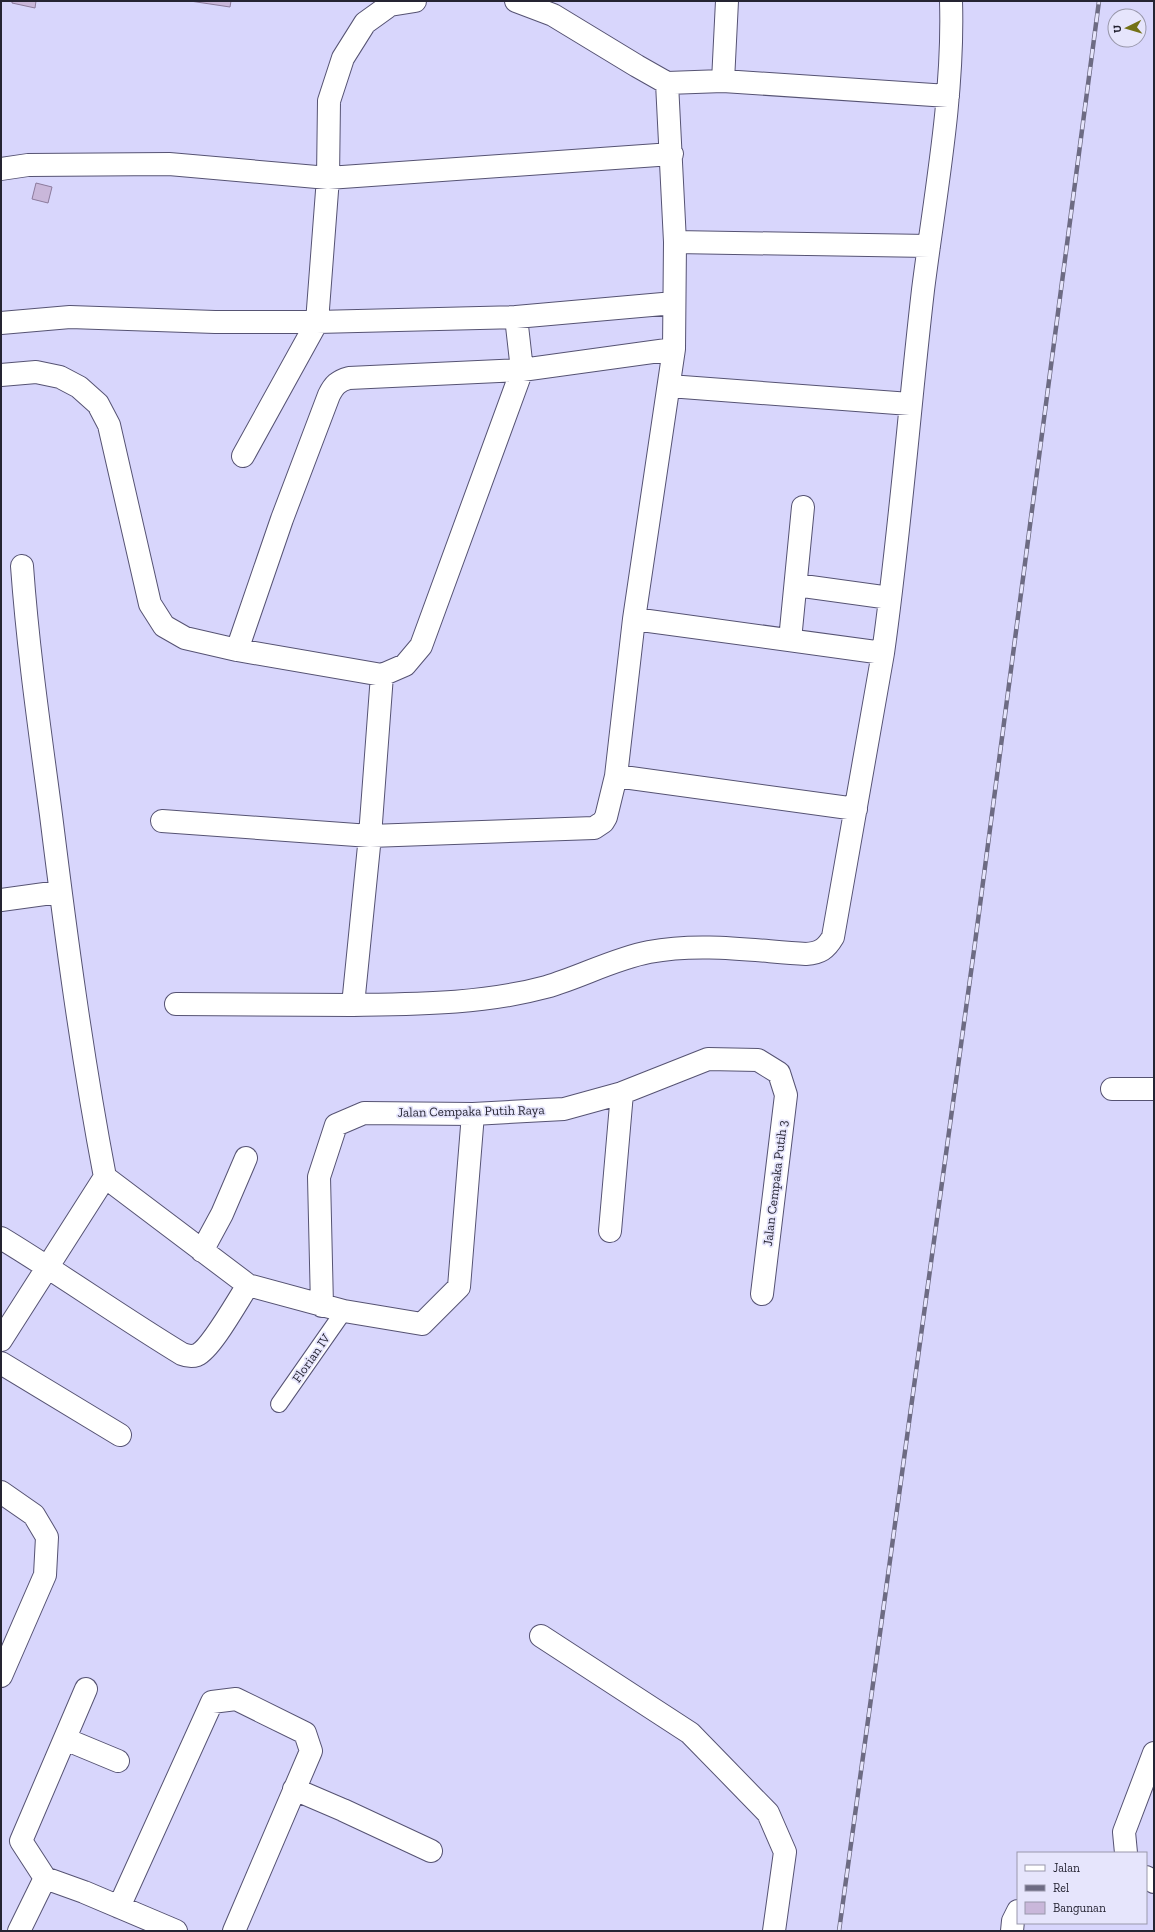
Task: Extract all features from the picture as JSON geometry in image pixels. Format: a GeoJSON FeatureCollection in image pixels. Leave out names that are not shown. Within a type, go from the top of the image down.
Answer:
{"type":"FeatureCollection","features":[{"type":"Feature","properties":{"kind":"street"},"geometry":{"type":"LineString","coordinates":[[243,456],[317,322],[328,178],[329,101],[343,58],[365,23],[390,5],[415,1]]}},
{"type":"Feature","properties":{"kind":"street"},"geometry":{"type":"LineString","coordinates":[[516,1],[553,15],[668,83],[723,81],[948,96]]}},
{"type":"Feature","properties":{"kind":"street"},"geometry":{"type":"LineString","coordinates":[[723,81],[728,1]]}},
{"type":"Feature","properties":{"kind":"street"},"geometry":{"type":"LineString","coordinates":[[176,1004],[353,1005],[464,1002],[509,996],[548,986],[613,961],[650,952],[693,947],[806,954],[818,953],[827,948],[833,937],[883,654],[928,246],[948,96],[952,34],[951,1]]}},
{"type":"Feature","properties":{"kind":"street"},"geometry":{"type":"LineString","coordinates":[[162,821],[370,836],[594,828],[606,818],[616,776],[634,619],[649,507],[670,386],[674,349],[675,242],[668,83]]}},
{"type":"Feature","properties":{"kind":"street"},"geometry":{"type":"LineString","coordinates":[[1,169],[28,165],[169,164],[328,178],[672,154]]}},
{"type":"Feature","properties":{"kind":"street"},"geometry":{"type":"LineString","coordinates":[[675,242],[928,246]]}},
{"type":"Feature","properties":{"kind":"street"},"geometry":{"type":"LineString","coordinates":[[1,323],[70,317],[215,322],[516,322],[674,303]]}},
{"type":"Feature","properties":{"kind":"street"},"geometry":{"type":"LineString","coordinates":[[1,375],[36,372],[60,377],[79,387],[98,404],[109,425],[150,604],[164,626],[185,638],[237,650],[382,675],[405,665],[422,646],[520,361],[516,322]]}},
{"type":"Feature","properties":{"kind":"street"},"geometry":{"type":"LineString","coordinates":[[237,650],[282,519],[333,386],[340,381],[348,378],[520,361],[674,349]]}},
{"type":"Feature","properties":{"kind":"street"},"geometry":{"type":"LineString","coordinates":[[670,386],[910,404]]}},
{"type":"Feature","properties":{"kind":"street"},"geometry":{"type":"LineString","coordinates":[[790,640],[803,507]]}},
{"type":"Feature","properties":{"kind":"street"},"geometry":{"type":"LineString","coordinates":[[22,566],[32,679],[60,892],[95,1126],[105,1177],[248,1285],[344,1311],[422,1324],[459,1287],[473,1114]]}},
{"type":"Feature","properties":{"kind":"street"},"geometry":{"type":"LineString","coordinates":[[796,585],[890,598]]}},
{"type":"Feature","properties":{"kind":"street"},"geometry":{"type":"LineString","coordinates":[[634,619],[883,654]]}},
{"type":"Feature","properties":{"kind":"street"},"geometry":{"type":"LineString","coordinates":[[353,1005],[370,836],[382,675]]}},
{"type":"Feature","properties":{"kind":"street"},"geometry":{"type":"LineString","coordinates":[[616,776],[856,809]]}},
{"type":"Feature","properties":{"kind":"street"},"geometry":{"type":"LineString","coordinates":[[1,900],[60,892]]}},
{"type":"Feature","properties":{"kind":"street","name":"Jalan Cempaka Putih Raya"},"geometry":{"type":"LineString","coordinates":[[322,1306],[319,1177],[336,1125],[364,1112],[473,1114],[564,1109],[622,1093],[708,1059],[758,1060],[779,1073]]}},
{"type":"Feature","properties":{"kind":"street","name":"Jalan Cempaka Putih 3"},"geometry":{"type":"LineString","coordinates":[[762,1294],[786,1094],[779,1073]]}},
{"type":"Feature","properties":{"kind":"street"},"geometry":{"type":"LineString","coordinates":[[1112,1089],[1154,1089]]}},
{"type":"Feature","properties":{"kind":"street"},"geometry":{"type":"LineString","coordinates":[[610,1231],[622,1093]]}},
{"type":"Feature","properties":{"kind":"street"},"geometry":{"type":"LineString","coordinates":[[202,1251],[222,1214],[246,1158]]}},
{"type":"Feature","properties":{"kind":"street"},"geometry":{"type":"LineString","coordinates":[[1,1340],[105,1177]]}},
{"type":"Feature","properties":{"kind":"street"},"geometry":{"type":"LineString","coordinates":[[1,1238],[47,1266],[125,1319],[182,1354],[190,1356],[197,1355],[210,1343],[248,1285]]}},
{"type":"Feature","properties":{"kind":"street"},"geometry":{"type":"LineString","coordinates":[[1,1363],[120,1435]]}},
{"type":"Feature","properties":{"kind":"street"},"geometry":{"type":"LineString","coordinates":[[1,1492],[34,1515],[47,1537],[45,1575],[1,1676]]}},
{"type":"Feature","properties":{"kind":"street"},"geometry":{"type":"LineString","coordinates":[[541,1636],[690,1733],[768,1813],[785,1852],[774,1931]]}},
{"type":"Feature","properties":{"kind":"street"},"geometry":{"type":"LineString","coordinates":[[86,1689],[21,1841],[45,1878],[176,1931]]}},
{"type":"Feature","properties":{"kind":"street"},"geometry":{"type":"LineString","coordinates":[[119,1907],[212,1702],[236,1699],[305,1733],[311,1751],[234,1931]]}},
{"type":"Feature","properties":{"kind":"street"},"geometry":{"type":"LineString","coordinates":[[65,1738],[118,1761]]}},
{"type":"Feature","properties":{"kind":"street"},"geometry":{"type":"LineString","coordinates":[[1126,1852],[1124,1832],[1154,1753]]}},
{"type":"Feature","properties":{"kind":"street"},"geometry":{"type":"LineString","coordinates":[[294,1789],[343,1810],[430,1851]]}},
{"type":"Feature","properties":{"kind":"street"},"geometry":{"type":"LineString","coordinates":[[19,1931],[45,1878]]}},
{"type":"Feature","properties":{"kind":"street"},"geometry":{"type":"LineString","coordinates":[[1012,1931],[1013,1921],[1017,1913]]}},
{"type":"Feature","properties":{"kind":"lane","name":"Florian IV"},"geometry":{"type":"LineString","coordinates":[[279,1404],[344,1311]]}},
{"type":"Feature","properties":{"kind":"building"},"geometry":{"type":"Polygon","coordinates":[[[12,1],[36,1],[35,8],[12,3],[12,1]]]}},
{"type":"Feature","properties":{"kind":"building"},"geometry":{"type":"Polygon","coordinates":[[[190,1],[231,1],[230,7],[190,1]]]}},
{"type":"Feature","properties":{"kind":"building"},"geometry":{"type":"Polygon","coordinates":[[[36,183],[52,187],[48,203],[32,199],[36,183]]]}},
{"type":"Feature","properties":{"kind":"railway"},"geometry":{"type":"LineString","coordinates":[[839,1931],[975,943],[1099,1]]}}]}
